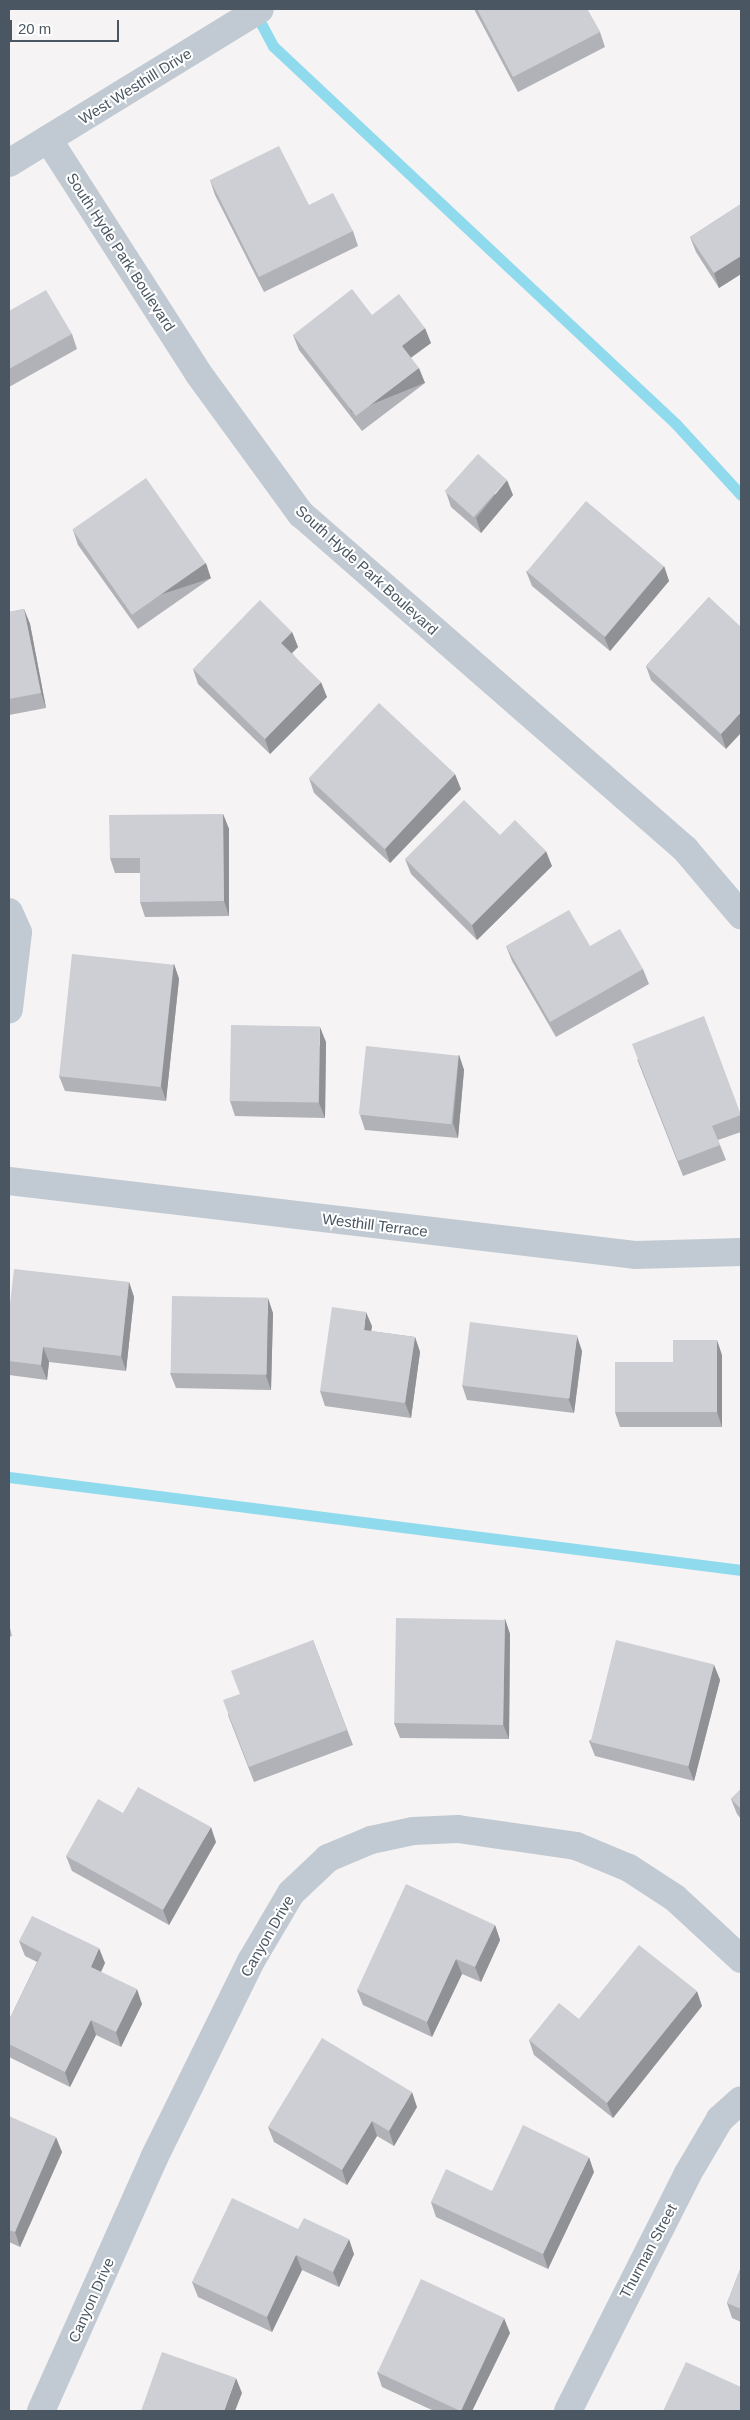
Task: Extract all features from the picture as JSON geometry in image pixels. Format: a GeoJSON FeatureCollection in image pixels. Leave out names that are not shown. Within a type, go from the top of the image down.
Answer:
{"type":"FeatureCollection","features":[{"type":"Feature","properties":{"kind":"street","name":"West Westhill Drive"},"geometry":{"type":"LineString","coordinates":[[9,163],[260,9]]}},
{"type":"Feature","properties":{"kind":"street","name":"South Hyde Park Boulevard"},"geometry":{"type":"LineString","coordinates":[[48,139],[198,372],[301,514],[670,836],[741,915]]}},
{"type":"Feature","properties":{"kind":"street"},"geometry":{"type":"LineString","coordinates":[[9,912],[18,932],[9,1009]]}},
{"type":"Feature","properties":{"kind":"street","name":"Westhill Terrace"},"geometry":{"type":"LineString","coordinates":[[9,1181],[635,1255],[741,1252]]}},
{"type":"Feature","properties":{"kind":"street","name":"Canyon Drive"},"geometry":{"type":"LineString","coordinates":[[41,2411],[154,2158],[251,1961],[291,1893],[328,1858],[371,1840],[413,1831],[458,1829],[576,1846],[629,1868],[675,1898],[741,1959]]}},
{"type":"Feature","properties":{"kind":"street","name":"Thurman Street"},"geometry":{"type":"LineString","coordinates":[[568,2411],[687,2175],[720,2119],[741,2100]]}},
{"type":"Feature","properties":{"kind":"building"},"geometry":{"type":"Polygon","coordinates":[[[477,9],[587,9],[600,32],[513,77],[477,9]]]}},
{"type":"Feature","properties":{"kind":"building"},"geometry":{"type":"Polygon","coordinates":[[[279,146],[309,205],[333,193],[353,231],[259,277],[210,180],[279,146]]]}},
{"type":"Feature","properties":{"kind":"building"},"geometry":{"type":"Polygon","coordinates":[[[741,204],[741,256],[714,273],[690,237],[741,204]]]}},
{"type":"Feature","properties":{"kind":"building"},"geometry":{"type":"Polygon","coordinates":[[[352,289],[372,315],[399,294],[425,328],[402,346],[419,368],[356,416],[293,335],[352,289]]]}},
{"type":"Feature","properties":{"kind":"building"},"geometry":{"type":"Polygon","coordinates":[[[46,290],[72,334],[9,369],[9,311],[46,290]]]}},
{"type":"Feature","properties":{"kind":"building"},"geometry":{"type":"Polygon","coordinates":[[[478,454],[507,480],[474,517],[445,491],[478,454]]]}},
{"type":"Feature","properties":{"kind":"building"},"geometry":{"type":"Polygon","coordinates":[[[146,478],[206,563],[132,615],[72,530],[146,478]]]}},
{"type":"Feature","properties":{"kind":"building"},"geometry":{"type":"Polygon","coordinates":[[[586,501],[664,567],[605,637],[527,571],[586,501]]]}},
{"type":"Feature","properties":{"kind":"building"},"geometry":{"type":"Polygon","coordinates":[[[709,597],[741,627],[741,712],[721,734],[646,666],[709,597]]]}},
{"type":"Feature","properties":{"kind":"building"},"geometry":{"type":"Polygon","coordinates":[[[260,600],[292,632],[281,643],[321,682],[265,739],[193,669],[260,600]]]}},
{"type":"Feature","properties":{"kind":"building"},"geometry":{"type":"Polygon","coordinates":[[[24,609],[41,693],[9,699],[9,612],[24,609]]]}},
{"type":"Feature","properties":{"kind":"building"},"geometry":{"type":"Polygon","coordinates":[[[379,703],[455,774],[385,849],[309,778],[379,703]]]}},
{"type":"Feature","properties":{"kind":"building"},"geometry":{"type":"Polygon","coordinates":[[[464,800],[500,835],[515,820],[546,851],[472,925],[405,859],[464,800]]]}},
{"type":"Feature","properties":{"kind":"building"},"geometry":{"type":"Polygon","coordinates":[[[223,814],[224,901],[140,902],[140,858],[110,858],[109,815],[223,814]]]}},
{"type":"Feature","properties":{"kind":"building"},"geometry":{"type":"Polygon","coordinates":[[[569,910],[590,946],[620,929],[643,969],[550,1022],[506,946],[569,910]]]}},
{"type":"Feature","properties":{"kind":"building"},"geometry":{"type":"Polygon","coordinates":[[[72,954],[173,965],[161,1087],[59,1076],[72,954]]]}},
{"type":"Feature","properties":{"kind":"building"},"geometry":{"type":"Polygon","coordinates":[[[704,1016],[741,1115],[712,1126],[720,1145],[678,1161],[632,1044],[704,1016]]]}},
{"type":"Feature","properties":{"kind":"building"},"geometry":{"type":"Polygon","coordinates":[[[231,1025],[320,1027],[319,1103],[230,1101],[231,1025]]]}},
{"type":"Feature","properties":{"kind":"building"},"geometry":{"type":"Polygon","coordinates":[[[366,1046],[458,1056],[451,1124],[359,1115],[366,1046]]]}},
{"type":"Feature","properties":{"kind":"building"},"geometry":{"type":"Polygon","coordinates":[[[14,1269],[129,1282],[121,1356],[43,1347],[41,1365],[9,1361],[9,1313],[14,1269]]]}},
{"type":"Feature","properties":{"kind":"building"},"geometry":{"type":"Polygon","coordinates":[[[172,1296],[268,1298],[267,1375],[171,1373],[172,1296]]]}},
{"type":"Feature","properties":{"kind":"building"},"geometry":{"type":"Polygon","coordinates":[[[332,1307],[366,1312],[364,1330],[415,1337],[405,1403],[320,1391],[332,1307]]]}},
{"type":"Feature","properties":{"kind":"building"},"geometry":{"type":"Polygon","coordinates":[[[470,1322],[577,1335],[569,1399],[462,1386],[470,1322]]]}},
{"type":"Feature","properties":{"kind":"building"},"geometry":{"type":"Polygon","coordinates":[[[673,1340],[717,1340],[717,1412],[615,1412],[615,1362],[673,1362],[673,1340]]]}},
{"type":"Feature","properties":{"kind":"building"},"geometry":{"type":"Polygon","coordinates":[[[396,1618],[505,1620],[503,1725],[394,1723],[396,1618]]]}},
{"type":"Feature","properties":{"kind":"building"},"geometry":{"type":"Polygon","coordinates":[[[313,1640],[347,1730],[249,1767],[223,1700],[240,1694],[231,1671],[313,1640]]]}},
{"type":"Feature","properties":{"kind":"building"},"geometry":{"type":"Polygon","coordinates":[[[616,1640],[714,1664],[689,1766],[591,1742],[616,1640]]]}},
{"type":"Feature","properties":{"kind":"building"},"geometry":{"type":"Polygon","coordinates":[[[138,1787],[211,1827],[163,1910],[66,1856],[98,1799],[123,1813],[138,1787]]]}},
{"type":"Feature","properties":{"kind":"building"},"geometry":{"type":"Polygon","coordinates":[[[741,1789],[741,1809],[731,1799],[741,1789]]]}},
{"type":"Feature","properties":{"kind":"building"},"geometry":{"type":"Polygon","coordinates":[[[406,1884],[495,1925],[475,1967],[456,1959],[427,2022],[357,1990],[406,1884]]]}},
{"type":"Feature","properties":{"kind":"building"},"geometry":{"type":"Polygon","coordinates":[[[32,1916],[99,1948],[91,1967],[137,1989],[116,2032],[91,2020],[65,2072],[9,2044],[9,2020],[42,1953],[19,1941],[32,1916]]]}},
{"type":"Feature","properties":{"kind":"building"},"geometry":{"type":"Polygon","coordinates":[[[639,1945],[697,1991],[607,2103],[529,2040],[559,2003],[579,2019],[639,1945]]]}},
{"type":"Feature","properties":{"kind":"building"},"geometry":{"type":"Polygon","coordinates":[[[322,2038],[412,2092],[389,2131],[372,2121],[342,2170],[268,2127],[322,2038]]]}},
{"type":"Feature","properties":{"kind":"building"},"geometry":{"type":"Polygon","coordinates":[[[9,2116],[56,2137],[15,2232],[9,2230],[9,2116]]]}},
{"type":"Feature","properties":{"kind":"building"},"geometry":{"type":"Polygon","coordinates":[[[523,2125],[589,2157],[543,2254],[431,2202],[446,2169],[492,2191],[523,2125]]]}},
{"type":"Feature","properties":{"kind":"building"},"geometry":{"type":"Polygon","coordinates":[[[232,2198],[298,2229],[304,2218],[349,2239],[333,2272],[296,2255],[267,2317],[192,2282],[232,2198]]]}},
{"type":"Feature","properties":{"kind":"building"},"geometry":{"type":"Polygon","coordinates":[[[741,2267],[741,2309],[727,2303],[741,2267]]]}},
{"type":"Feature","properties":{"kind":"building"},"geometry":{"type":"Polygon","coordinates":[[[421,2279],[504,2318],[461,2411],[377,2372],[421,2279]]]}},
{"type":"Feature","properties":{"kind":"building"},"geometry":{"type":"Polygon","coordinates":[[[162,2352],[236,2378],[224,2411],[141,2411],[162,2352]]]}},
{"type":"Feature","properties":{"kind":"building"},"geometry":{"type":"Polygon","coordinates":[[[686,2362],[741,2387],[741,2411],[663,2411],[686,2362]]]}},
{"type":"Feature","properties":{"kind":"waterway"},"geometry":{"type":"LineString","coordinates":[[255,12],[273,46],[676,424],[741,495]]}},
{"type":"Feature","properties":{"kind":"waterway"},"geometry":{"type":"LineString","coordinates":[[9,1477],[741,1570]]}}]}
